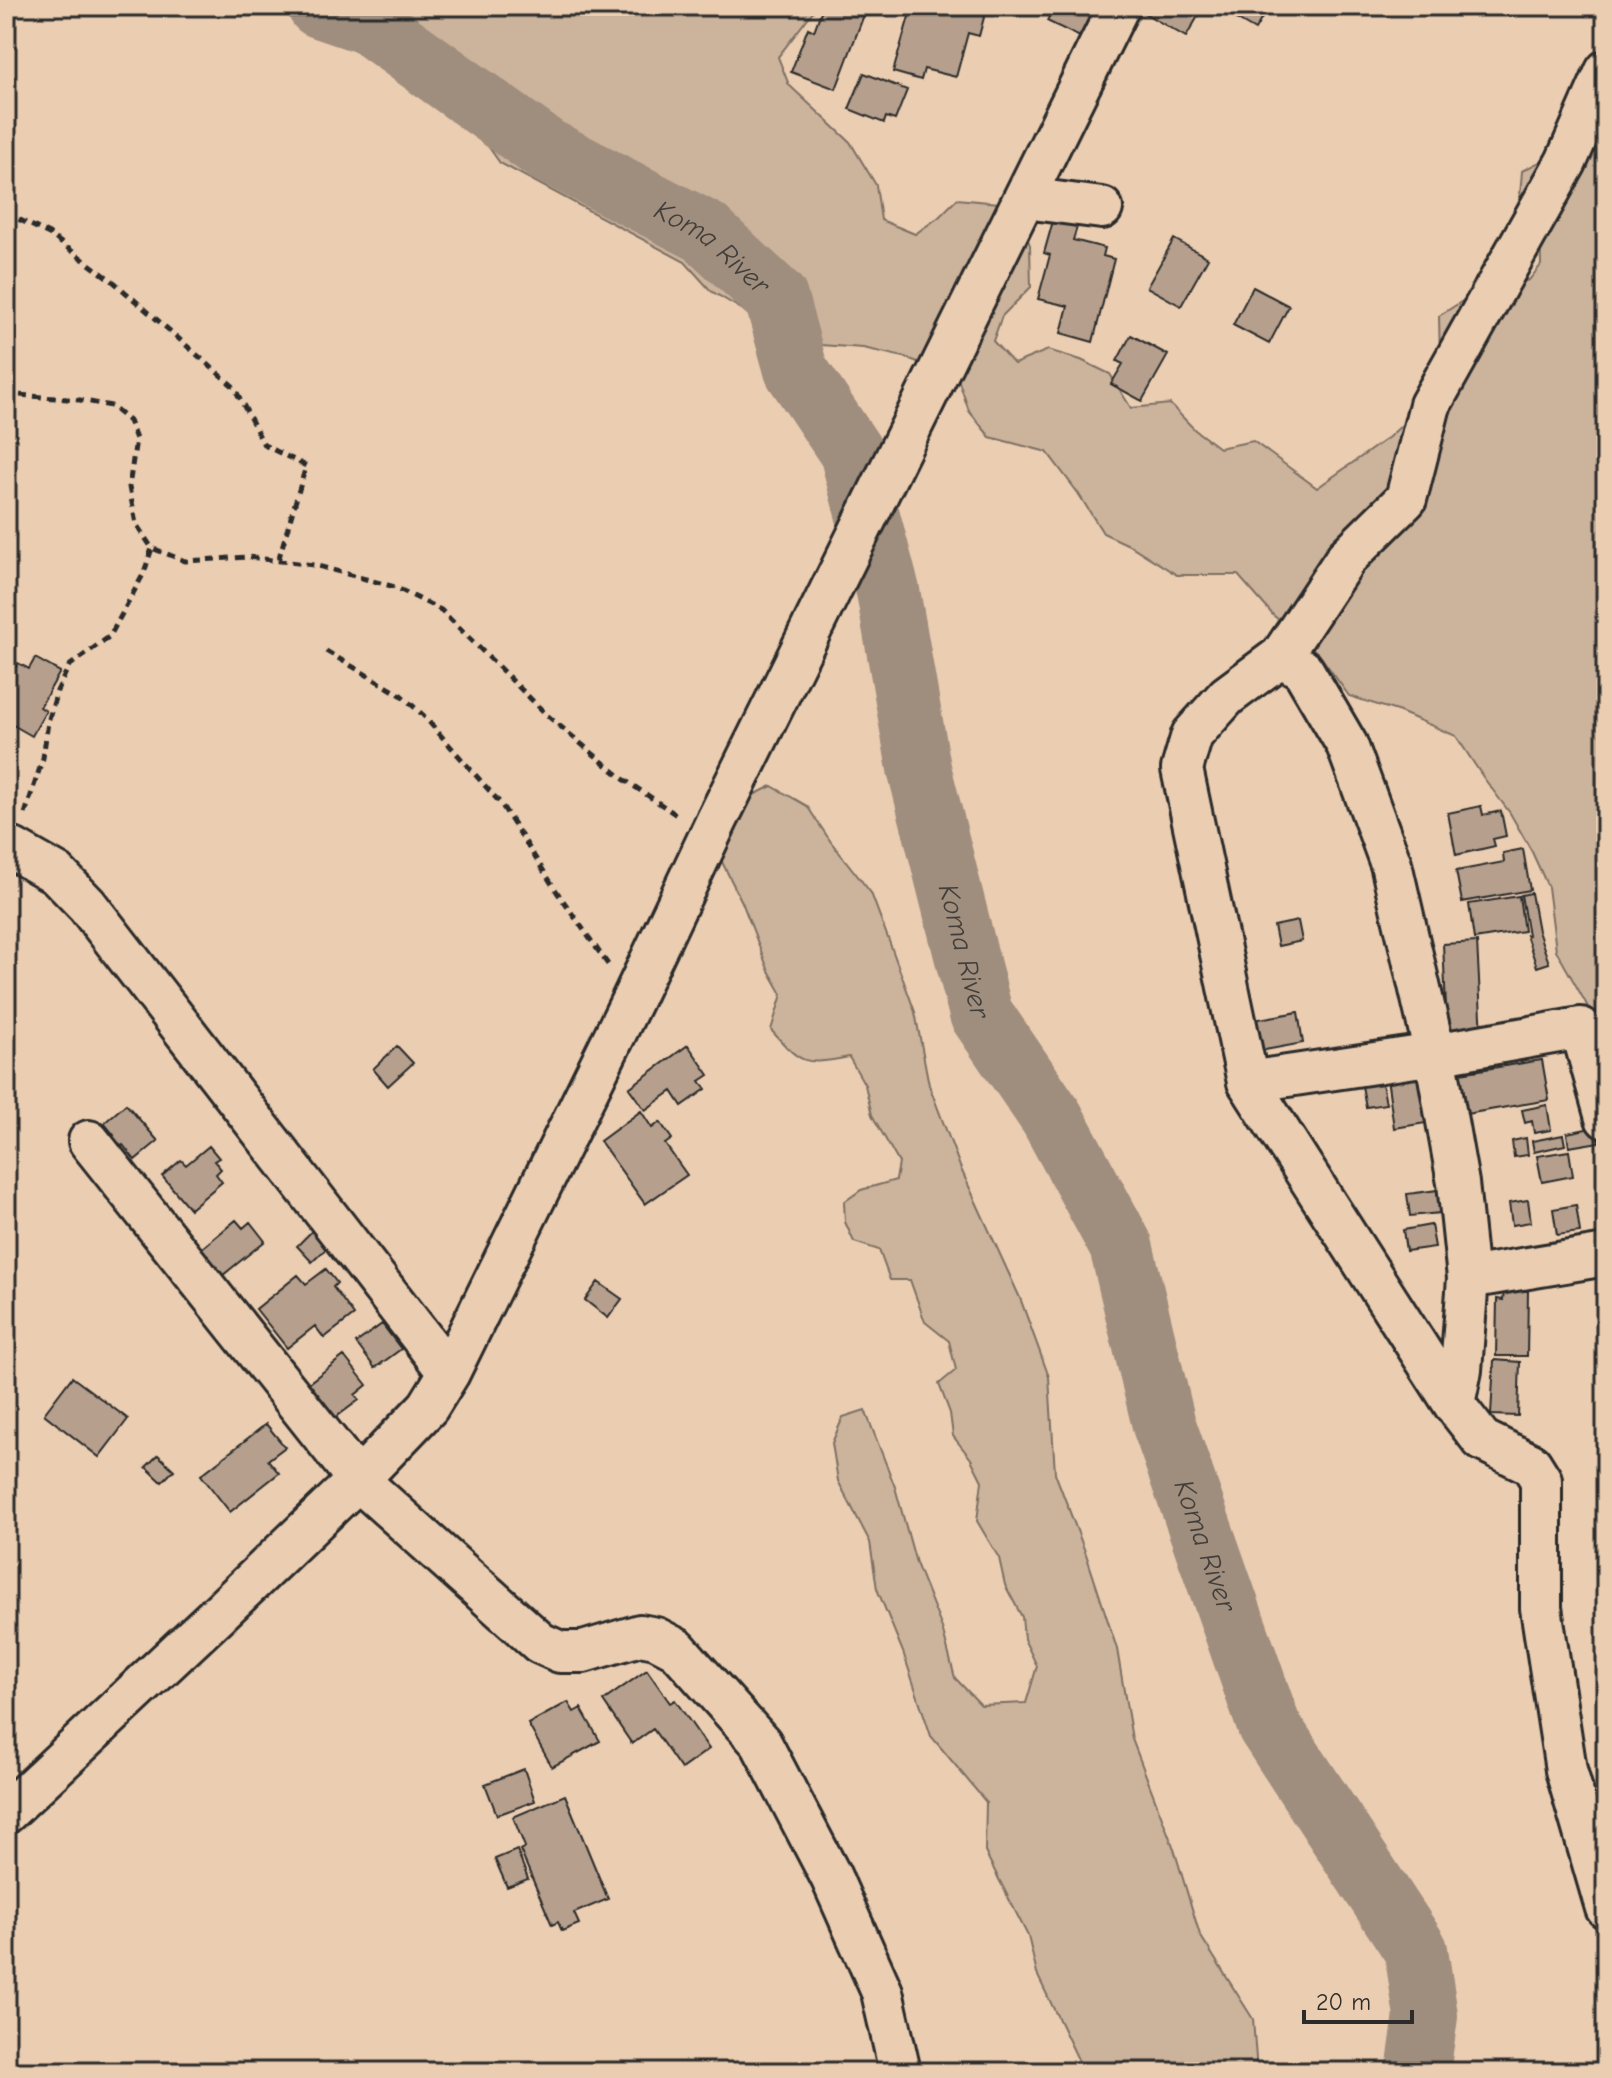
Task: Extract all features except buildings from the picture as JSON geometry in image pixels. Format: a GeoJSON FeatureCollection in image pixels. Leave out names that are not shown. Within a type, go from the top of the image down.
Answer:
{"type":"FeatureCollection","features":[{"type":"Feature","properties":{"kind":"street"},"geometry":{"type":"LineString","coordinates":[[6,1813],[358,1480],[428,1407],[449,1373],[713,828],[1119,6]]}},
{"type":"Feature","properties":{"kind":"street"},"geometry":{"type":"LineString","coordinates":[[1606,71],[1566,162],[1430,405],[1406,499],[1346,558],[1281,656],[1227,696],[1192,735],[1182,769],[1248,1082],[1454,1404],[1482,1440],[1531,1464],[1541,1480],[1543,1623],[1566,1770],[1606,1908]]}},
{"type":"Feature","properties":{"kind":"street"},"geometry":{"type":"LineString","coordinates":[[1025,198],[1102,208]]}},
{"type":"Feature","properties":{"kind":"street"},"geometry":{"type":"LineString","coordinates":[[1281,656],[1303,670],[1347,745],[1391,864],[1435,1054],[1458,1183],[1468,1278],[1461,1370],[1454,1404]]}},
{"type":"Feature","properties":{"kind":"street"},"geometry":{"type":"LineString","coordinates":[[9,848],[57,874],[87,905],[449,1373]]}},
{"type":"Feature","properties":{"kind":"street"},"geometry":{"type":"LineString","coordinates":[[1248,1082],[1581,1028],[1606,1118]]}},
{"type":"Feature","properties":{"kind":"street"},"geometry":{"type":"LineString","coordinates":[[89,1141],[358,1480],[540,1643],[560,1652],[583,1652],[640,1635],[656,1638],[677,1649],[761,1743],[831,1877],[882,1992],[900,2072]]}},
{"type":"Feature","properties":{"kind":"street"},"geometry":{"type":"LineString","coordinates":[[1468,1278],[1606,1255]]}},
{"type":"Feature","properties":{"kind":"path"},"geometry":{"type":"LineString","coordinates":[[6,213],[49,234],[115,283],[234,387],[264,445],[306,466],[278,561]]}},
{"type":"Feature","properties":{"kind":"path"},"geometry":{"type":"LineString","coordinates":[[6,394],[80,400],[111,406],[129,421],[136,439],[129,487],[136,524],[152,548],[185,561],[247,557],[314,565],[395,587],[441,610],[548,716],[622,778],[713,828]]}},
{"type":"Feature","properties":{"kind":"path"},"geometry":{"type":"LineString","coordinates":[[9,848],[43,758],[48,722],[57,691],[69,666],[110,636],[144,573],[152,548]]}},
{"type":"Feature","properties":{"kind":"path"},"geometry":{"type":"LineString","coordinates":[[326,651],[401,695],[423,715],[501,804],[632,1000]]}},
{"type":"Feature","properties":{"kind":"shaded area"},"geometry":{"type":"Polygon","coordinates":[[[280,6],[817,6],[778,57],[789,85],[850,142],[876,185],[881,220],[915,234],[957,199],[999,203],[1024,230],[1030,245],[1031,287],[1002,316],[993,341],[1014,364],[1048,350],[1081,360],[1110,374],[1131,408],[1170,404],[1195,430],[1219,448],[1253,441],[1317,488],[1389,437],[1418,410],[1440,361],[1439,316],[1475,293],[1529,280],[1541,265],[1540,229],[1519,207],[1522,171],[1560,154],[1601,148],[1601,192],[1606,197],[1606,1032],[1556,950],[1548,887],[1532,852],[1510,813],[1456,736],[1400,712],[1349,696],[1319,654],[1273,615],[1238,575],[1177,575],[1131,546],[1103,533],[1047,452],[990,437],[969,411],[957,376],[904,357],[863,348],[806,344],[768,331],[743,310],[711,291],[685,262],[500,163],[459,105],[394,56],[372,53],[280,6]]]}},
{"type":"Feature","properties":{"kind":"shaded area"},"geometry":{"type":"Polygon","coordinates":[[[772,786],[807,806],[871,893],[915,1012],[929,1085],[961,1169],[1020,1298],[1049,1377],[1055,1473],[1117,1649],[1132,1739],[1174,1849],[1200,1935],[1253,2019],[1257,2072],[1084,2072],[1037,1974],[1028,1936],[985,1852],[986,1802],[931,1736],[903,1652],[877,1589],[870,1542],[838,1481],[832,1443],[843,1417],[865,1410],[895,1487],[916,1563],[942,1628],[955,1678],[981,1705],[1026,1703],[1037,1666],[1024,1639],[1022,1617],[1005,1585],[999,1558],[977,1521],[982,1481],[971,1459],[953,1436],[950,1413],[939,1384],[956,1370],[949,1341],[925,1322],[910,1280],[890,1280],[879,1250],[854,1242],[845,1222],[844,1202],[861,1190],[896,1180],[899,1163],[872,1115],[865,1085],[849,1057],[804,1060],[789,1050],[771,1030],[782,994],[719,856],[741,801],[772,786]]]}},
{"type":"Feature","properties":{"kind":"waterway","name":"Koma River"},"geometry":{"type":"LineString","coordinates":[[319,6],[369,23],[546,150],[705,232],[776,298],[796,370],[851,452],[888,591],[919,768],[981,1014],[1052,1118],[1121,1246],[1164,1425],[1269,1726],[1416,1950],[1426,2016],[1418,2072]]}}]}
